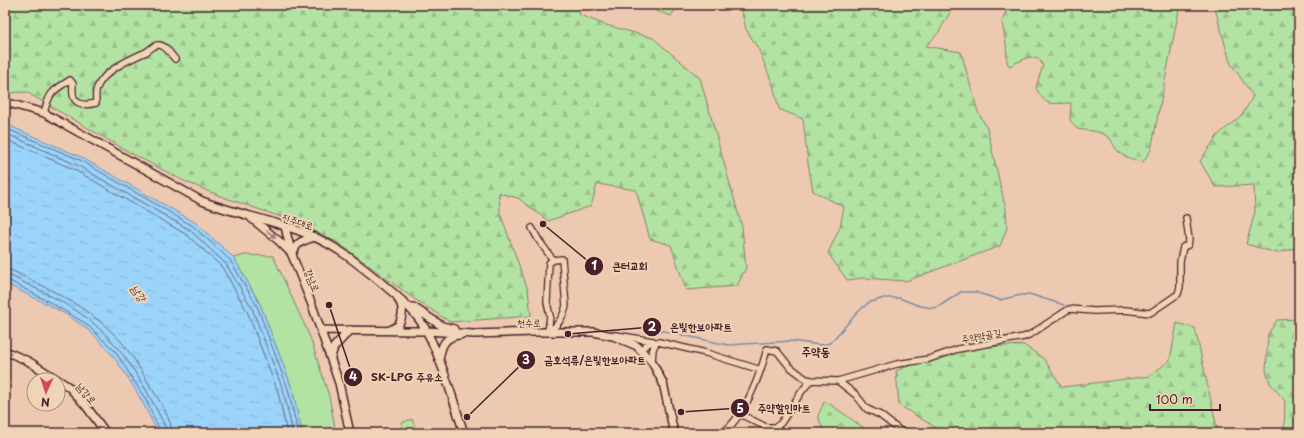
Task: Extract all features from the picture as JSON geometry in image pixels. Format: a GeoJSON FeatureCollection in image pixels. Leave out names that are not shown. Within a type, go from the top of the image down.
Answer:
{"type":"FeatureCollection","features":[{"type":"Feature","properties":{"kind":"street"},"geometry":{"type":"LineString","coordinates":[[44,113],[48,99],[54,89],[70,80],[73,84],[74,97],[78,102],[88,106],[96,103],[96,88],[103,78],[115,68],[150,50],[155,45],[165,47],[174,59]]}},
{"type":"Feature","properties":{"kind":"street","name":"진주대로"},"geometry":{"type":"LineString","coordinates":[[5,102],[44,113],[184,192],[219,207],[315,237],[335,247],[395,294],[414,312],[427,331],[439,360],[464,433]]}},
{"type":"Feature","properties":{"kind":"street"},"geometry":{"type":"LineString","coordinates":[[247,215],[279,241],[292,255],[299,242],[315,237]]}},
{"type":"Feature","properties":{"kind":"street","name":"주약약골길"},"geometry":{"type":"LineString","coordinates":[[722,433],[740,414],[761,370],[767,349],[777,351],[789,366],[806,378],[811,380],[838,381],[897,364],[929,359],[958,349],[1024,337],[1069,309],[1094,311],[1125,310],[1150,313],[1178,294],[1180,287],[1181,255],[1183,247],[1188,244],[1189,240],[1186,218]]}},
{"type":"Feature","properties":{"kind":"street","name":"강남로"},"geometry":{"type":"LineString","coordinates":[[286,227],[292,255],[321,330],[339,383],[350,433]]}},
{"type":"Feature","properties":{"kind":"street"},"geometry":{"type":"LineString","coordinates":[[532,228],[553,260]]}},
{"type":"Feature","properties":{"kind":"street"},"geometry":{"type":"LineString","coordinates":[[553,260],[562,260],[566,306],[564,314],[556,327],[548,332],[550,316],[547,302],[549,263],[553,260]]}},
{"type":"Feature","properties":{"kind":"street"},"geometry":{"type":"LineString","coordinates":[[388,331],[398,326],[402,315],[400,302],[395,294]]}},
{"type":"Feature","properties":{"kind":"street"},"geometry":{"type":"LineString","coordinates":[[395,294],[422,314],[442,326],[474,334]]}},
{"type":"Feature","properties":{"kind":"street","name":"천수로"},"geometry":{"type":"LineString","coordinates":[[321,330],[427,331],[474,334],[593,332],[620,338],[641,349],[652,362],[663,383],[674,433]]}},
{"type":"Feature","properties":{"kind":"street"},"geometry":{"type":"LineString","coordinates":[[331,358],[334,346],[350,330]]}},
{"type":"Feature","properties":{"kind":"street"},"geometry":{"type":"LineString","coordinates":[[593,332],[659,342],[706,353],[761,370]]}},
{"type":"Feature","properties":{"kind":"street"},"geometry":{"type":"LineString","coordinates":[[439,360],[443,344],[448,339],[453,336],[474,334]]}},
{"type":"Feature","properties":{"kind":"street"},"geometry":{"type":"LineString","coordinates":[[641,349],[649,343],[659,342]]}},
{"type":"Feature","properties":{"kind":"street"},"geometry":{"type":"LineString","coordinates":[[652,362],[653,349],[656,343],[659,342]]}},
{"type":"Feature","properties":{"kind":"street","name":"남강로"},"geometry":{"type":"LineString","coordinates":[[5,351],[28,360],[68,387],[86,406],[106,433]]}},
{"type":"Feature","properties":{"kind":"street"},"geometry":{"type":"LineString","coordinates":[[740,414],[766,427],[776,427],[781,423],[811,380]]}},
{"type":"Feature","properties":{"kind":"street"},"geometry":{"type":"LineString","coordinates":[[838,381],[856,395],[867,409],[880,415],[903,433]]}},
{"type":"Feature","properties":{"kind":"green space"},"geometry":{"type":"Polygon","coordinates":[[[5,5],[578,5],[580,15],[606,25],[653,38],[700,78],[742,227],[746,268],[737,286],[686,290],[671,245],[650,239],[636,190],[597,184],[591,206],[548,221],[518,198],[499,193],[500,213],[528,290],[531,316],[450,322],[413,298],[337,242],[290,220],[220,196],[184,181],[129,152],[26,92],[5,93],[5,5]]]}},
{"type":"Feature","properties":{"kind":"green space"},"geometry":{"type":"Polygon","coordinates":[[[639,5],[678,5],[671,16],[639,5]]]}},
{"type":"Feature","properties":{"kind":"green space"},"geometry":{"type":"Polygon","coordinates":[[[740,5],[954,5],[939,32],[926,46],[961,52],[978,112],[987,128],[1006,210],[1007,228],[1000,246],[906,281],[863,278],[847,280],[828,253],[840,227],[844,207],[813,191],[803,119],[779,109],[773,85],[759,50],[746,29],[740,5]]]}},
{"type":"Feature","properties":{"kind":"green space"},"geometry":{"type":"Polygon","coordinates":[[[1008,5],[1180,5],[1151,150],[1143,162],[1128,158],[1122,154],[1104,134],[1077,129],[1070,120],[1071,103],[1054,104],[1046,102],[1036,88],[1043,66],[1039,59],[1029,57],[1009,66],[1007,62],[1006,44],[1002,22],[1008,5]]]}},
{"type":"Feature","properties":{"kind":"green space"},"geometry":{"type":"Polygon","coordinates":[[[1214,5],[1299,5],[1299,247],[1277,253],[1246,244],[1255,212],[1254,185],[1215,187],[1200,161],[1218,135],[1243,114],[1253,96],[1230,62],[1214,5]]]}},
{"type":"Feature","properties":{"kind":"green space"},"geometry":{"type":"Polygon","coordinates":[[[245,255],[273,256],[310,337],[329,396],[336,433],[302,433],[292,388],[260,304],[234,258],[245,255]]]}},
{"type":"Feature","properties":{"kind":"green space"},"geometry":{"type":"Polygon","coordinates":[[[1299,319],[1299,433],[1284,433],[1285,401],[1270,383],[1266,371],[1268,334],[1277,320],[1299,319]]]}},
{"type":"Feature","properties":{"kind":"green space"},"geometry":{"type":"Polygon","coordinates":[[[1177,323],[1195,328],[1218,433],[944,433],[899,405],[896,371],[949,349],[1024,345],[1044,359],[1062,387],[1150,376],[1170,360],[1177,323]]]}},
{"type":"Feature","properties":{"kind":"green space"},"geometry":{"type":"Polygon","coordinates":[[[824,402],[827,402],[871,433],[824,433],[818,416],[824,402]]]}},
{"type":"Feature","properties":{"kind":"green space"},"geometry":{"type":"Polygon","coordinates":[[[412,419],[417,433],[405,433],[401,423],[412,419]]]}},
{"type":"Feature","properties":{"kind":"water","name":"남강"},"geometry":{"type":"Polygon","coordinates":[[[5,124],[81,157],[196,223],[234,258],[260,304],[292,388],[302,433],[158,433],[126,375],[107,349],[95,337],[83,326],[65,314],[5,283],[5,124]]]}},
{"type":"Feature","properties":{"kind":"waterway"},"geometry":{"type":"LineString","coordinates":[[655,329],[728,345],[791,341],[821,345],[830,343],[868,303],[884,298],[899,298],[917,305],[931,308],[938,307],[961,292],[975,292],[1000,300],[1029,294],[1064,305]]}},
{"type":"Feature","properties":{"kind":"place","name":"큰터교회"},"geometry":{"type":"Point","coordinates":[543,224]}},
{"type":"Feature","properties":{"kind":"place","name":"SK-LPG 주유소"},"geometry":{"type":"Point","coordinates":[329,305]}},
{"type":"Feature","properties":{"kind":"place","name":"은빛한보아파트"},"geometry":{"type":"Point","coordinates":[568,334]}},
{"type":"Feature","properties":{"kind":"place","name":"주약할인마트"},"geometry":{"type":"Point","coordinates":[681,412]}},
{"type":"Feature","properties":{"kind":"place","name":"금호석류/은빛한보아파트"},"geometry":{"type":"Point","coordinates":[467,417]}},
{"type":"Feature","properties":{"kind":"district","name":"주약동"},"geometry":{"type":"Point","coordinates":[816,351]}}]}
